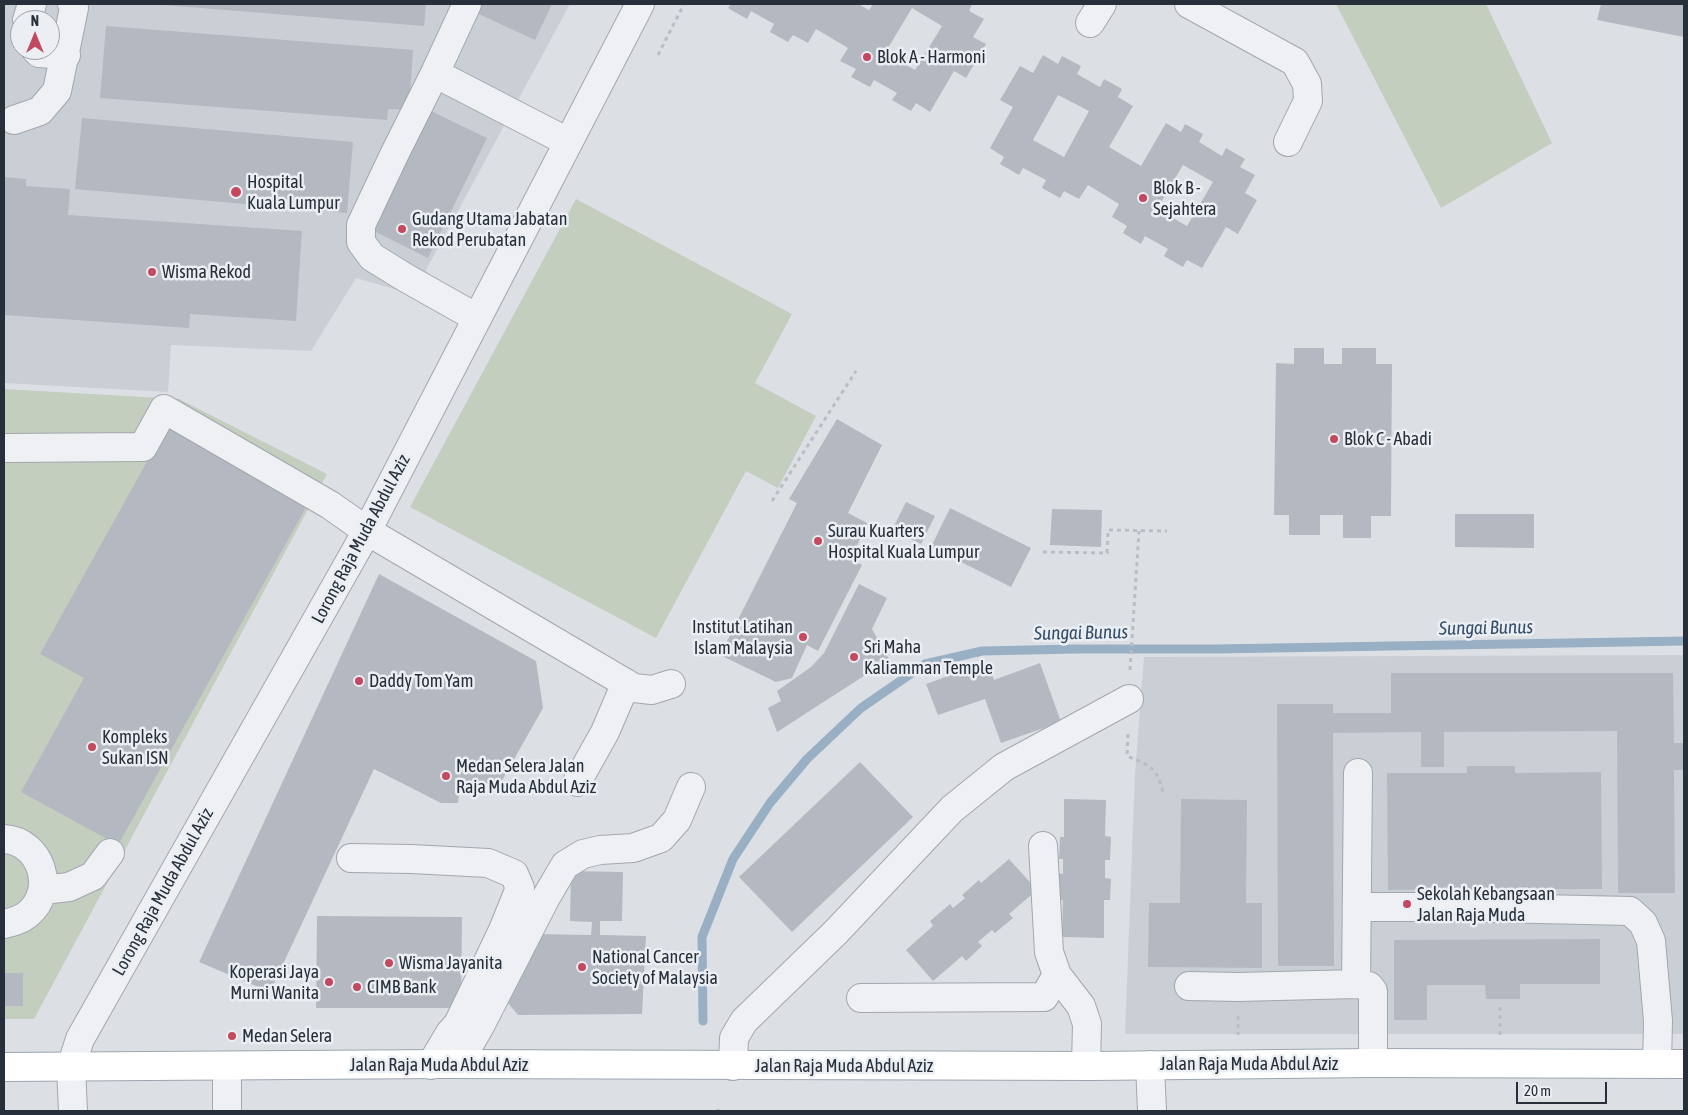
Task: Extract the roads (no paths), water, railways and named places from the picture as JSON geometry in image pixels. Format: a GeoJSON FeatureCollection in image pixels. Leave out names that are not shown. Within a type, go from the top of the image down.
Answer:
{"type":"FeatureCollection","features":[{"type":"Feature","properties":{"kind":"main road","name":"Jalan Raja Muda Abdul Aziz"},"geometry":{"type":"LineString","coordinates":[[4,1067],[458,1064],[658,1066],[1373,1063],[1684,1064]]}},
{"type":"Feature","properties":{"kind":"street"},"geometry":{"type":"LineString","coordinates":[[14,120],[40,111],[57,91],[66,55],[74,8],[72,4]]}},
{"type":"Feature","properties":{"kind":"street"},"geometry":{"type":"LineString","coordinates":[[467,4],[361,225],[361,242],[372,257],[477,318]]}},
{"type":"Feature","properties":{"kind":"street","name":"Lorong Raja Muda Abdul Aziz"},"geometry":{"type":"LineString","coordinates":[[71,1067],[80,1039],[367,531],[640,4]]}},
{"type":"Feature","properties":{"kind":"street"},"geometry":{"type":"LineString","coordinates":[[1189,4],[1295,62],[1307,84],[1308,101],[1288,142]]}},
{"type":"Feature","properties":{"kind":"street"},"geometry":{"type":"LineString","coordinates":[[60,55],[66,55]]}},
{"type":"Feature","properties":{"kind":"street"},"geometry":{"type":"LineString","coordinates":[[448,80],[568,142]]}},
{"type":"Feature","properties":{"kind":"street"},"geometry":{"type":"LineString","coordinates":[[4,448],[143,447],[164,409],[330,505],[367,531],[634,688],[652,690],[671,684]]}},
{"type":"Feature","properties":{"kind":"street"},"geometry":{"type":"LineString","coordinates":[[577,782],[605,732],[626,683]]}},
{"type":"Feature","properties":{"kind":"street"},"geometry":{"type":"LineString","coordinates":[[726,1066],[734,1038],[744,1021],[829,938],[952,809],[1004,767],[1129,699]]}},
{"type":"Feature","properties":{"kind":"street"},"geometry":{"type":"LineString","coordinates":[[1356,984],[1358,773]]}},
{"type":"Feature","properties":{"kind":"street"},"geometry":{"type":"LineString","coordinates":[[458,1064],[480,1026],[545,899],[565,865],[583,854],[600,850],[633,848],[661,838],[677,820],[691,787]]}},
{"type":"Feature","properties":{"kind":"street"},"geometry":{"type":"LineString","coordinates":[[4,839],[20,843],[31,852],[39,863],[43,876],[43,890],[38,904],[29,914],[17,922],[4,924]]}},
{"type":"Feature","properties":{"kind":"street"},"geometry":{"type":"LineString","coordinates":[[1043,846],[1049,952],[1057,975],[1081,1006],[1087,1024],[1086,1065]]}},
{"type":"Feature","properties":{"kind":"street"},"geometry":{"type":"LineString","coordinates":[[43,890],[69,887],[93,876],[110,853]]}},
{"type":"Feature","properties":{"kind":"street"},"geometry":{"type":"LineString","coordinates":[[351,858],[488,863],[514,874],[520,888],[503,930],[458,1024],[450,1033],[431,1065]]}},
{"type":"Feature","properties":{"kind":"street"},"geometry":{"type":"LineString","coordinates":[[1358,908],[1630,912],[1643,924],[1651,941],[1658,1021],[1657,1064]]}},
{"type":"Feature","properties":{"kind":"street"},"geometry":{"type":"LineString","coordinates":[[861,998],[1044,997],[1057,975]]}},
{"type":"Feature","properties":{"kind":"street"},"geometry":{"type":"LineString","coordinates":[[1189,986],[1238,987],[1356,984],[1369,986],[1373,991],[1373,1063]]}},
{"type":"Feature","properties":{"kind":"street"},"geometry":{"type":"LineString","coordinates":[[1150,1065],[1152,1111]]}},
{"type":"Feature","properties":{"kind":"street"},"geometry":{"type":"LineString","coordinates":[[227,1066],[227,1111]]}},
{"type":"Feature","properties":{"kind":"street"},"geometry":{"type":"LineString","coordinates":[[71,1067],[73,1111]]}},
{"type":"Feature","properties":{"kind":"waterway","name":"Sungai Bunus"},"geometry":{"type":"LineString","coordinates":[[703,1021],[702,937],[733,859],[770,803],[807,759],[861,708],[925,664],[982,651],[1684,641]]}},
{"type":"Feature","properties":{"kind":"place","name":"Blok A - Harmoni"},"geometry":{"type":"Point","coordinates":[867,57]}},
{"type":"Feature","properties":{"kind":"place","name":"Hospital Kuala Lumpur"},"geometry":{"type":"Point","coordinates":[236,192]}},
{"type":"Feature","properties":{"kind":"place","name":"Blok B - Sejahtera"},"geometry":{"type":"Point","coordinates":[1143,198]}},
{"type":"Feature","properties":{"kind":"place","name":"Gudang Utama Jabatan Rekod Perubatan"},"geometry":{"type":"Point","coordinates":[402,229]}},
{"type":"Feature","properties":{"kind":"place","name":"Wisma Rekod"},"geometry":{"type":"Point","coordinates":[152,272]}},
{"type":"Feature","properties":{"kind":"place","name":"Blok C - Abadi"},"geometry":{"type":"Point","coordinates":[1334,439]}},
{"type":"Feature","properties":{"kind":"place","name":"Surau Kuarters Hospital Kuala Lumpur"},"geometry":{"type":"Point","coordinates":[818,541]}},
{"type":"Feature","properties":{"kind":"place","name":"Institut Latihan Islam Malaysia"},"geometry":{"type":"Point","coordinates":[803,637]}},
{"type":"Feature","properties":{"kind":"place","name":"Sri Maha Kaliamman Temple"},"geometry":{"type":"Point","coordinates":[854,657]}},
{"type":"Feature","properties":{"kind":"place","name":"Daddy Tom Yam"},"geometry":{"type":"Point","coordinates":[359,681]}},
{"type":"Feature","properties":{"kind":"place","name":"Kompleks Sukan ISN"},"geometry":{"type":"Point","coordinates":[92,747]}},
{"type":"Feature","properties":{"kind":"place","name":"Medan Selera Jalan Raja Muda Abdul Aziz"},"geometry":{"type":"Point","coordinates":[446,776]}},
{"type":"Feature","properties":{"kind":"place","name":"Sekolah Kebangsaan Jalan Raja Muda"},"geometry":{"type":"Point","coordinates":[1407,904]}},
{"type":"Feature","properties":{"kind":"place","name":"Wisma Jayanita"},"geometry":{"type":"Point","coordinates":[389,963]}},
{"type":"Feature","properties":{"kind":"place","name":"National Cancer Society of Malaysia"},"geometry":{"type":"Point","coordinates":[582,967]}},
{"type":"Feature","properties":{"kind":"place","name":"Koperasi Jaya Murni Wanita"},"geometry":{"type":"Point","coordinates":[329,982]}},
{"type":"Feature","properties":{"kind":"place","name":"CIMB Bank"},"geometry":{"type":"Point","coordinates":[357,987]}},
{"type":"Feature","properties":{"kind":"place","name":"Medan Selera"},"geometry":{"type":"Point","coordinates":[232,1036]}}]}
